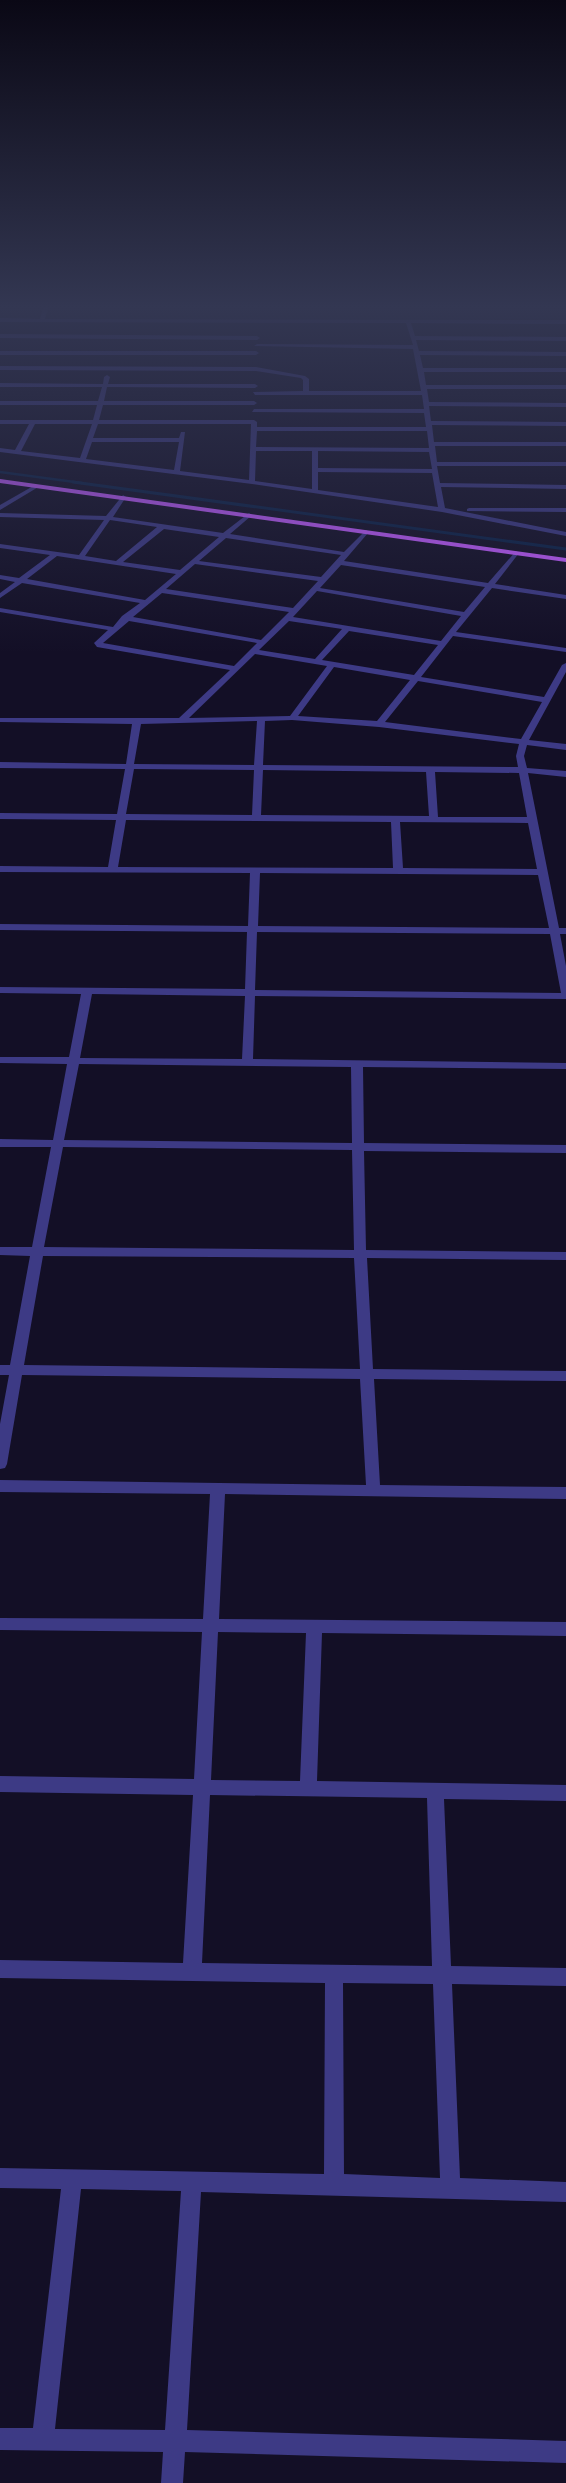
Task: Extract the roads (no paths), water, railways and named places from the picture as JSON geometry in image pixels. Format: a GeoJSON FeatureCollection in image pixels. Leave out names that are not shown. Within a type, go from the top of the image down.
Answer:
{"type":"FeatureCollection","features":[{"type":"Feature","properties":{"kind":"main road"},"geometry":{"type":"LineString","coordinates":[[0,480],[566,560]]}},
{"type":"Feature","properties":{"kind":"street"},"geometry":{"type":"LineString","coordinates":[[252,482],[254,421]]}},
{"type":"Feature","properties":{"kind":"street"},"geometry":{"type":"LineString","coordinates":[[427,421],[433,468],[442,510]]}},
{"type":"Feature","properties":{"kind":"street"},"geometry":{"type":"LineString","coordinates":[[0,422],[184,422],[254,426],[566,424]]}},
{"type":"Feature","properties":{"kind":"street"},"geometry":{"type":"LineString","coordinates":[[17,452],[33,422]]}},
{"type":"Feature","properties":{"kind":"street"},"geometry":{"type":"LineString","coordinates":[[82,461],[96,422]]}},
{"type":"Feature","properties":{"kind":"street"},"geometry":{"type":"LineString","coordinates":[[177,472],[184,422]]}},
{"type":"Feature","properties":{"kind":"street"},"geometry":{"type":"LineString","coordinates":[[90,440],[182,440]]}},
{"type":"Feature","properties":{"kind":"street"},"geometry":{"type":"LineString","coordinates":[[252,449],[315,450],[566,444]]}},
{"type":"Feature","properties":{"kind":"street"},"geometry":{"type":"LineString","coordinates":[[0,450],[252,482],[442,510],[566,534]]}},
{"type":"Feature","properties":{"kind":"street"},"geometry":{"type":"LineString","coordinates":[[315,450],[315,492]]}},
{"type":"Feature","properties":{"kind":"street"},"geometry":{"type":"LineString","coordinates":[[316,470],[566,464]]}},
{"type":"Feature","properties":{"kind":"street"},"geometry":{"type":"LineString","coordinates":[[436,485],[566,487]]}},
{"type":"Feature","properties":{"kind":"street"},"geometry":{"type":"LineString","coordinates":[[0,508],[37,486]]}},
{"type":"Feature","properties":{"kind":"street"},"geometry":{"type":"LineString","coordinates":[[81,557],[122,497]]}},
{"type":"Feature","properties":{"kind":"street"},"geometry":{"type":"LineString","coordinates":[[442,510],[566,510]]}},
{"type":"Feature","properties":{"kind":"street"},"geometry":{"type":"LineString","coordinates":[[541,511],[549,532]]}},
{"type":"Feature","properties":{"kind":"street"},"geometry":{"type":"LineString","coordinates":[[0,514],[108,518],[345,554]]}},
{"type":"Feature","properties":{"kind":"street"},"geometry":{"type":"LineString","coordinates":[[234,668],[100,645],[98,643],[125,618],[249,516]]}},
{"type":"Feature","properties":{"kind":"street"},"geometry":{"type":"LineString","coordinates":[[117,563],[163,526]]}},
{"type":"Feature","properties":{"kind":"street"},"geometry":{"type":"LineString","coordinates":[[182,720],[316,590],[338,562],[366,532]]}},
{"type":"Feature","properties":{"kind":"street"},"geometry":{"type":"LineString","coordinates":[[0,546],[180,572]]}},
{"type":"Feature","properties":{"kind":"street"},"geometry":{"type":"LineString","coordinates":[[379,724],[516,553]]}},
{"type":"Feature","properties":{"kind":"street"},"geometry":{"type":"LineString","coordinates":[[0,596],[56,554]]}},
{"type":"Feature","properties":{"kind":"street"},"geometry":{"type":"LineString","coordinates":[[192,562],[324,580]]}},
{"type":"Feature","properties":{"kind":"street"},"geometry":{"type":"LineString","coordinates":[[338,562],[566,597]]}},
{"type":"Feature","properties":{"kind":"street"},"geometry":{"type":"LineString","coordinates":[[0,577],[145,602]]}},
{"type":"Feature","properties":{"kind":"street"},"geometry":{"type":"LineString","coordinates":[[159,590],[295,611]]}},
{"type":"Feature","properties":{"kind":"street"},"geometry":{"type":"LineString","coordinates":[[316,590],[466,615]]}},
{"type":"Feature","properties":{"kind":"street"},"geometry":{"type":"LineString","coordinates":[[0,610],[113,629]]}},
{"type":"Feature","properties":{"kind":"street"},"geometry":{"type":"LineString","coordinates":[[125,618],[262,642]]}},
{"type":"Feature","properties":{"kind":"street"},"geometry":{"type":"LineString","coordinates":[[288,618],[443,644]]}},
{"type":"Feature","properties":{"kind":"street"},"geometry":{"type":"LineString","coordinates":[[317,661],[347,628]]}},
{"type":"Feature","properties":{"kind":"street"},"geometry":{"type":"LineString","coordinates":[[452,634],[566,650]]}},
{"type":"Feature","properties":{"kind":"street"},"geometry":{"type":"LineString","coordinates":[[252,650],[547,700]]}},
{"type":"Feature","properties":{"kind":"street"},"geometry":{"type":"LineString","coordinates":[[292,718],[332,664]]}},
{"type":"Feature","properties":{"kind":"street"},"geometry":{"type":"LineString","coordinates":[[566,665],[524,742],[520,756],[566,992]]}},
{"type":"Feature","properties":{"kind":"street"},"geometry":{"type":"LineString","coordinates":[[556,684],[566,685]]}},
{"type":"Feature","properties":{"kind":"street"},"geometry":{"type":"LineString","coordinates":[[256,818],[261,718]]}},
{"type":"Feature","properties":{"kind":"street"},"geometry":{"type":"LineString","coordinates":[[0,720],[137,722],[292,718],[379,724],[566,747]]}},
{"type":"Feature","properties":{"kind":"street"},"geometry":{"type":"LineString","coordinates":[[113,868],[137,722]]}},
{"type":"Feature","properties":{"kind":"street"},"geometry":{"type":"LineString","coordinates":[[0,765],[523,770],[566,774]]}},
{"type":"Feature","properties":{"kind":"street"},"geometry":{"type":"LineString","coordinates":[[430,769],[434,820]]}},
{"type":"Feature","properties":{"kind":"street"},"geometry":{"type":"LineString","coordinates":[[0,816],[532,820]]}},
{"type":"Feature","properties":{"kind":"street"},"geometry":{"type":"LineString","coordinates":[[395,819],[398,871]]}},
{"type":"Feature","properties":{"kind":"street"},"geometry":{"type":"LineString","coordinates":[[0,869],[113,868],[542,872]]}},
{"type":"Feature","properties":{"kind":"street"},"geometry":{"type":"LineString","coordinates":[[247,1063],[255,869]]}},
{"type":"Feature","properties":{"kind":"street"},"geometry":{"type":"LineString","coordinates":[[0,927],[566,931]]}},
{"type":"Feature","properties":{"kind":"street"},"geometry":{"type":"LineString","coordinates":[[0,990],[566,996]]}},
{"type":"Feature","properties":{"kind":"street"},"geometry":{"type":"LineString","coordinates":[[0,1464],[37,1252],[87,991]]}},
{"type":"Feature","properties":{"kind":"street"},"geometry":{"type":"LineString","coordinates":[[0,1060],[566,1066]]}},
{"type":"Feature","properties":{"kind":"street"},"geometry":{"type":"LineString","coordinates":[[356,1065],[360,1254],[373,1489]]}},
{"type":"Feature","properties":{"kind":"street"},"geometry":{"type":"LineString","coordinates":[[0,1143],[566,1149]]}},
{"type":"Feature","properties":{"kind":"street"},"geometry":{"type":"LineString","coordinates":[[0,1252],[566,1256]]}},
{"type":"Feature","properties":{"kind":"street"},"geometry":{"type":"LineString","coordinates":[[0,1370],[566,1376]]}},
{"type":"Feature","properties":{"kind":"street"},"geometry":{"type":"LineString","coordinates":[[0,1486],[373,1489],[566,1493]]}},
{"type":"Feature","properties":{"kind":"street"},"geometry":{"type":"LineString","coordinates":[[192,1973],[218,1489]]}},
{"type":"Feature","properties":{"kind":"street"},"geometry":{"type":"LineString","coordinates":[[0,1624],[566,1630]]}},
{"type":"Feature","properties":{"kind":"street"},"geometry":{"type":"LineString","coordinates":[[308,1788],[314,1627]]}},
{"type":"Feature","properties":{"kind":"street"},"geometry":{"type":"LineString","coordinates":[[0,1784],[566,1793]]}},
{"type":"Feature","properties":{"kind":"street"},"geometry":{"type":"LineString","coordinates":[[434,1790],[450,2188]]}},
{"type":"Feature","properties":{"kind":"street"},"geometry":{"type":"LineString","coordinates":[[0,1969],[566,1977]]}},
{"type":"Feature","properties":{"kind":"street"},"geometry":{"type":"LineString","coordinates":[[334,1974],[334,2184]]}},
{"type":"Feature","properties":{"kind":"street"},"geometry":{"type":"LineString","coordinates":[[0,2178],[334,2184],[566,2192]]}},
{"type":"Feature","properties":{"kind":"street"},"geometry":{"type":"LineString","coordinates":[[43,2439],[72,2180]]}},
{"type":"Feature","properties":{"kind":"street"},"geometry":{"type":"LineString","coordinates":[[172,2483],[192,2182]]}},
{"type":"Feature","properties":{"kind":"street"},"geometry":{"type":"LineString","coordinates":[[0,2440],[175,2441],[566,2452]]}},
{"type":"Feature","properties":{"kind":"waterway"},"geometry":{"type":"LineString","coordinates":[[0,472],[82,483]]}},
{"type":"Feature","properties":{"kind":"waterway"},"geometry":{"type":"LineString","coordinates":[[73,482],[566,549]]}}]}
